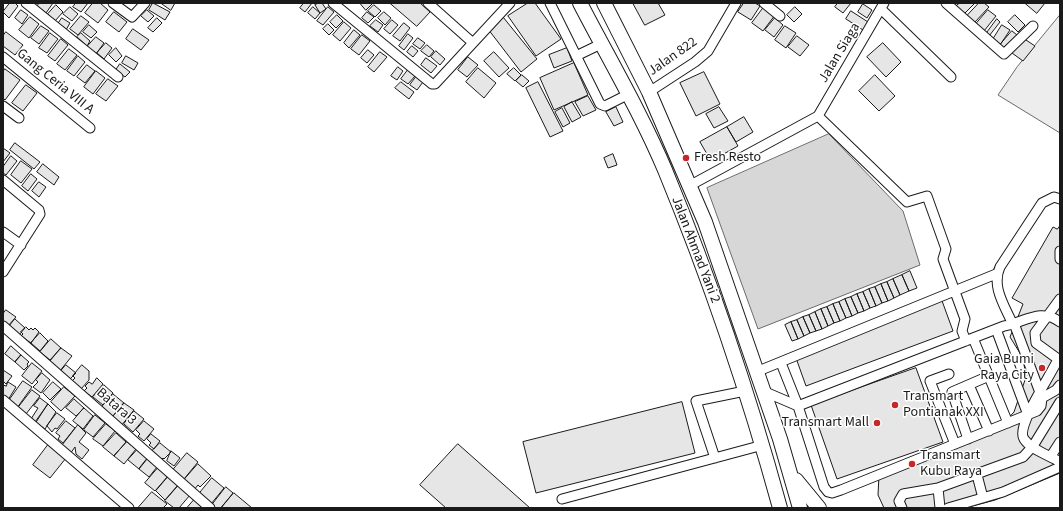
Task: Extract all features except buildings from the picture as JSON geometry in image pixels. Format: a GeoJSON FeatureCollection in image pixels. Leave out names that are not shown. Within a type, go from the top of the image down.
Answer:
{"type":"FeatureCollection","features":[{"type":"Feature","properties":{"kind":"highway","name":"Jalan Ahmad Yani 2"},"geometry":{"type":"LineString","coordinates":[[580,3],[629,94],[665,170],[724,329],[763,446],[780,508]]}},
{"type":"Feature","properties":{"kind":"highway","name":"Jalan Ahmad Yani 2"},"geometry":{"type":"LineString","coordinates":[[604,3],[649,92],[705,222],[790,472],[800,508]]}},
{"type":"Feature","properties":{"kind":"highway"},"geometry":{"type":"LineString","coordinates":[[790,472],[819,508]]}},
{"type":"Feature","properties":{"kind":"street"},"geometry":{"type":"LineString","coordinates":[[26,3],[118,77]]}},
{"type":"Feature","properties":{"kind":"street"},"geometry":{"type":"LineString","coordinates":[[113,3],[132,17],[146,3]]}},
{"type":"Feature","properties":{"kind":"street"},"geometry":{"type":"LineString","coordinates":[[332,3],[428,83],[435,84],[510,3]]}},
{"type":"Feature","properties":{"kind":"street"},"geometry":{"type":"LineString","coordinates":[[428,3],[473,43]]}},
{"type":"Feature","properties":{"kind":"street"},"geometry":{"type":"LineString","coordinates":[[550,3],[602,106],[605,106],[629,94]]}},
{"type":"Feature","properties":{"kind":"street","name":"Jalan 822"},"geometry":{"type":"LineString","coordinates":[[649,92],[695,62],[708,51],[736,3]]}},
{"type":"Feature","properties":{"kind":"street"},"geometry":{"type":"LineString","coordinates":[[764,3],[780,16]]}},
{"type":"Feature","properties":{"kind":"street"},"geometry":{"type":"LineString","coordinates":[[946,3],[1004,54],[1033,26]]}},
{"type":"Feature","properties":{"kind":"street"},"geometry":{"type":"LineString","coordinates":[[882,6],[951,77]]}},
{"type":"Feature","properties":{"kind":"street","name":"Jalan Siaga"},"geometry":{"type":"LineString","coordinates":[[818,116],[882,6]]}},
{"type":"Feature","properties":{"kind":"street"},"geometry":{"type":"LineString","coordinates":[[576,56],[601,44]]}},
{"type":"Feature","properties":{"kind":"street","name":"Gang Ceria VIII A"},"geometry":{"type":"LineString","coordinates":[[3,57],[90,128]]}},
{"type":"Feature","properties":{"kind":"street"},"geometry":{"type":"LineString","coordinates":[[3,106],[19,118]]}},
{"type":"Feature","properties":{"kind":"street"},"geometry":{"type":"LineString","coordinates":[[689,186],[818,116],[907,202],[927,196],[946,249],[942,259],[965,319],[962,331],[970,340],[989,376],[1008,423]]}},
{"type":"Feature","properties":{"kind":"street"},"geometry":{"type":"LineString","coordinates":[[3,180],[39,210],[39,216],[3,272]]}},
{"type":"Feature","properties":{"kind":"street"},"geometry":{"type":"LineString","coordinates":[[781,363],[798,406],[824,487],[828,492],[832,493],[1037,411],[1041,406],[1042,398],[1015,326],[1012,325],[996,286],[996,274],[1042,203],[1054,197],[1060,199]]}},
{"type":"Feature","properties":{"kind":"street"},"geometry":{"type":"LineString","coordinates":[[3,232],[21,245]]}},
{"type":"Feature","properties":{"kind":"street"},"geometry":{"type":"LineString","coordinates":[[1060,250],[1060,259]]}},
{"type":"Feature","properties":{"kind":"street"},"geometry":{"type":"LineString","coordinates":[[756,372],[996,274]]}},
{"type":"Feature","properties":{"kind":"street"},"geometry":{"type":"LineString","coordinates":[[1060,298],[1036,333],[1035,338],[1036,343],[1059,359],[1022,427],[1024,439],[1060,462]]}},
{"type":"Feature","properties":{"kind":"street"},"geometry":{"type":"LineString","coordinates":[[763,391],[798,406],[996,329],[1012,325],[1024,318],[1037,315],[1048,316],[1060,322]]}},
{"type":"Feature","properties":{"kind":"street","name":"Batara 3"},"geometry":{"type":"LineString","coordinates":[[3,326],[210,508]]}},
{"type":"Feature","properties":{"kind":"street"},"geometry":{"type":"LineString","coordinates":[[996,329],[1028,415]]}},
{"type":"Feature","properties":{"kind":"street"},"geometry":{"type":"LineString","coordinates":[[949,374],[930,381],[955,444]]}},
{"type":"Feature","properties":{"kind":"street"},"geometry":{"type":"LineString","coordinates":[[968,439],[952,392],[989,376]]}},
{"type":"Feature","properties":{"kind":"street"},"geometry":{"type":"LineString","coordinates":[[969,385],[989,431]]}},
{"type":"Feature","properties":{"kind":"street"},"geometry":{"type":"LineString","coordinates":[[1042,398],[1056,390],[1060,385]]}},
{"type":"Feature","properties":{"kind":"street"},"geometry":{"type":"LineString","coordinates":[[715,458],[696,401],[745,391]]}},
{"type":"Feature","properties":{"kind":"street"},"geometry":{"type":"LineString","coordinates":[[3,400],[128,508]]}},
{"type":"Feature","properties":{"kind":"street"},"geometry":{"type":"LineString","coordinates":[[902,508],[899,501],[903,494],[938,488],[1023,457],[1033,446],[1060,402]]}},
{"type":"Feature","properties":{"kind":"street"},"geometry":{"type":"LineString","coordinates":[[1051,456],[1060,442]]}},
{"type":"Feature","properties":{"kind":"street"},"geometry":{"type":"LineString","coordinates":[[562,499],[763,446]]}},
{"type":"Feature","properties":{"kind":"street"},"geometry":{"type":"LineString","coordinates":[[948,508],[1003,492],[1060,467]]}},
{"type":"Feature","properties":{"kind":"street"},"geometry":{"type":"LineString","coordinates":[[977,475],[983,498]]}},
{"type":"Feature","properties":{"kind":"street"},"geometry":{"type":"LineString","coordinates":[[938,488],[940,508]]}},
{"type":"Feature","properties":{"kind":"shaded area"},"geometry":{"type":"Polygon","coordinates":[[[1060,15],[1060,133],[998,95],[1017,67],[1060,15]]]}},
{"type":"Feature","properties":{"kind":"shaded area"},"geometry":{"type":"Polygon","coordinates":[[[829,134],[903,211],[920,265],[758,329],[707,188],[829,134]]]}},
{"type":"Feature","properties":{"kind":"place","name":"Fresh Resto"},"geometry":{"type":"Point","coordinates":[686,158]}},
{"type":"Feature","properties":{"kind":"place","name":"Gaia Bumi Raya City"},"geometry":{"type":"Point","coordinates":[1042,368]}},
{"type":"Feature","properties":{"kind":"place","name":"Transmart Pontianak XXI"},"geometry":{"type":"Point","coordinates":[895,405]}},
{"type":"Feature","properties":{"kind":"place","name":"Transmart Mall"},"geometry":{"type":"Point","coordinates":[877,423]}},
{"type":"Feature","properties":{"kind":"place","name":"Transmart Kubu Raya"},"geometry":{"type":"Point","coordinates":[912,464]}}]}
